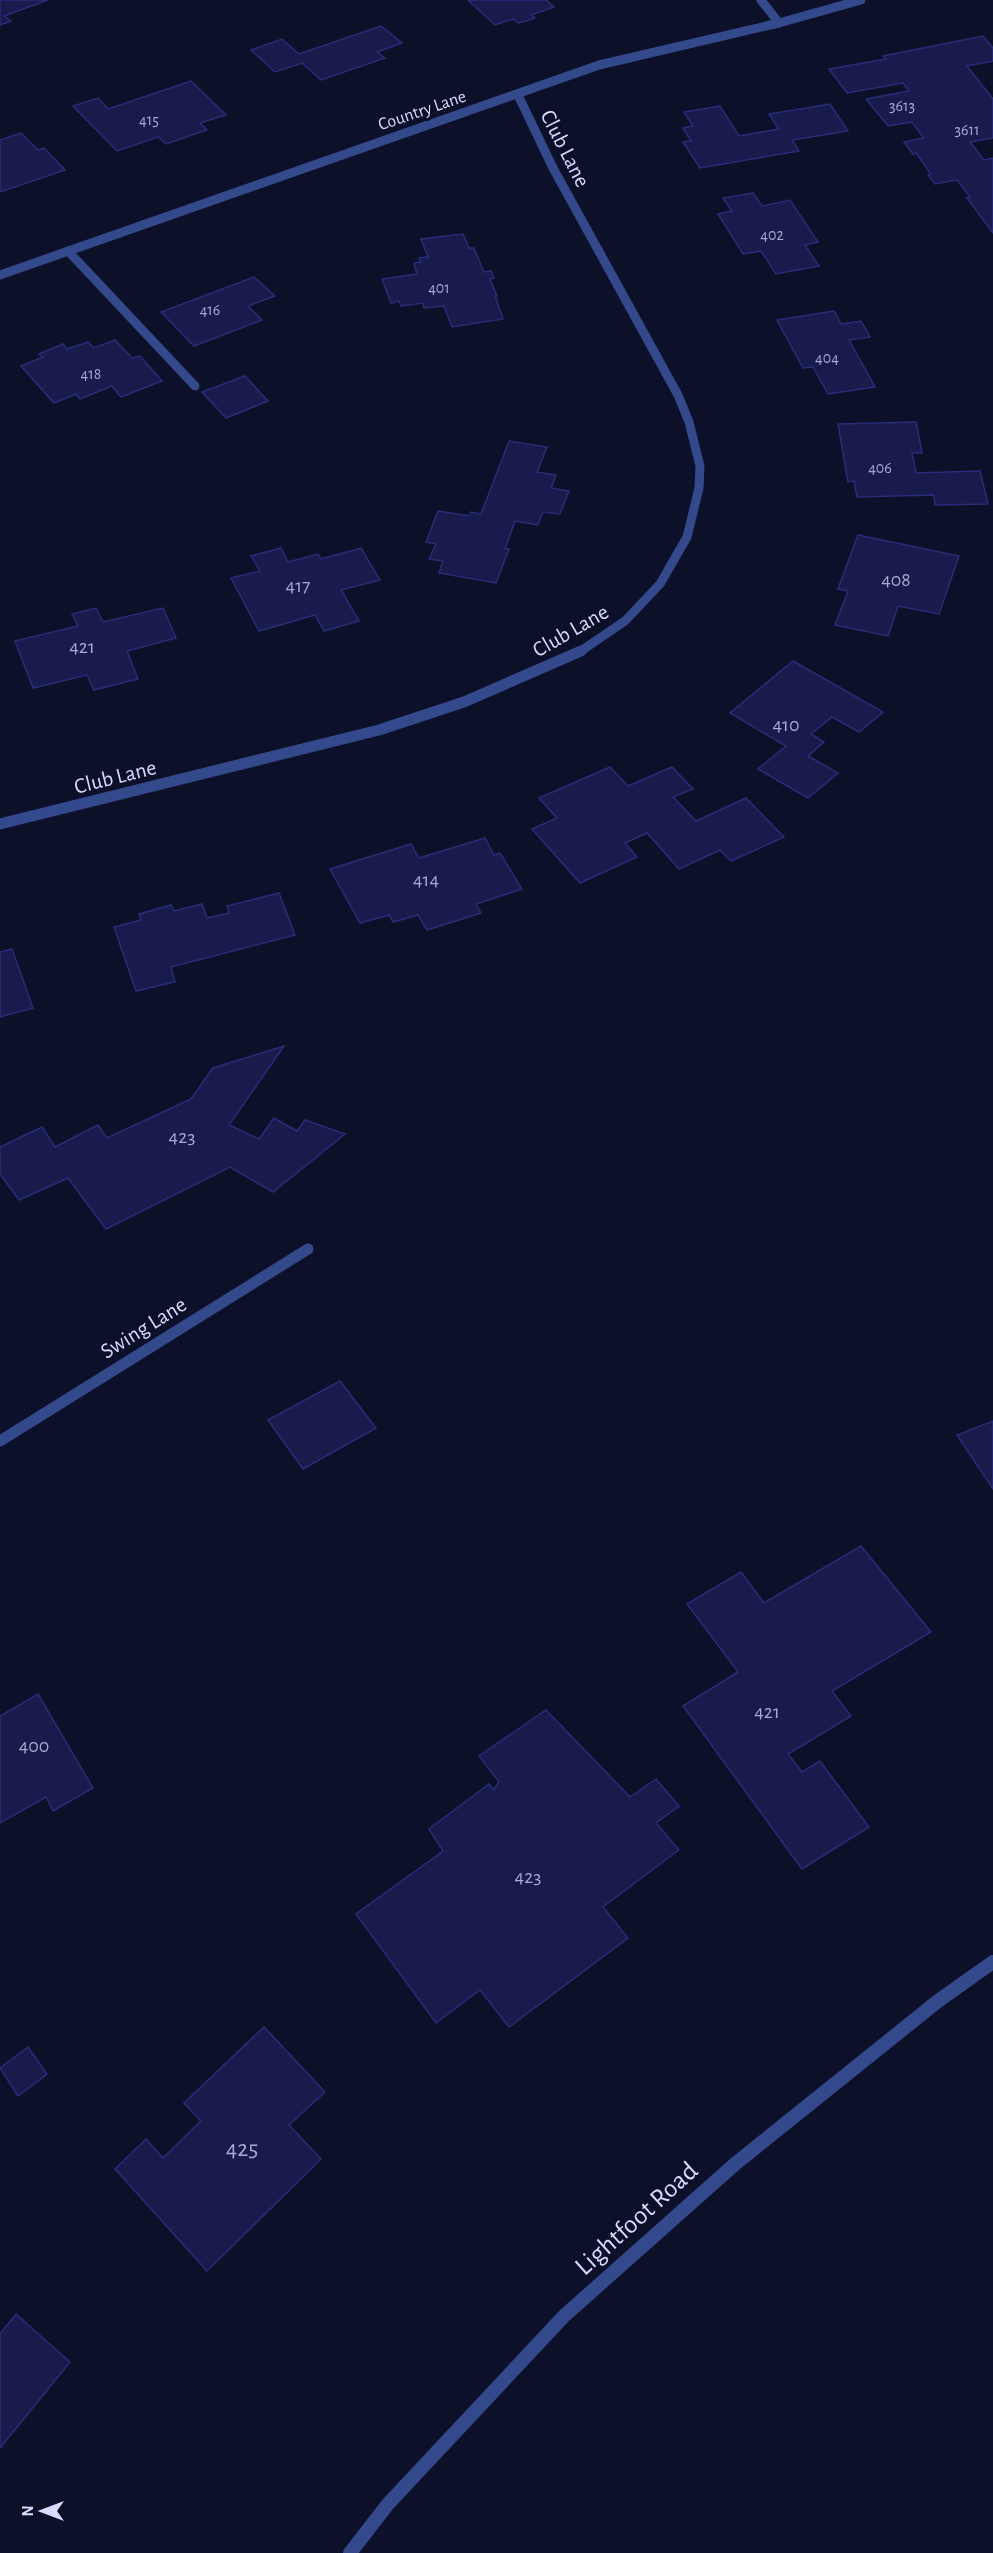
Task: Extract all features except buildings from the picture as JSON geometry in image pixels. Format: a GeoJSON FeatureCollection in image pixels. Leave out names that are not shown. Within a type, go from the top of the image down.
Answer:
{"type":"FeatureCollection","features":[{"type":"Feature","properties":{"kind":"street"},"geometry":{"type":"LineString","coordinates":[[760,0],[779,23]]}},
{"type":"Feature","properties":{"kind":"street","name":"Country Lane"},"geometry":{"type":"LineString","coordinates":[[0,276],[626,58],[779,23],[859,0]]}},
{"type":"Feature","properties":{"kind":"street","name":"Club Lane"},"geometry":{"type":"LineString","coordinates":[[0,824],[379,730],[464,702],[571,657],[600,640],[626,621],[660,584],[687,537],[699,488],[700,466],[689,422],[678,395],[553,168],[518,95]]}},
{"type":"Feature","properties":{"kind":"street"},"geometry":{"type":"LineString","coordinates":[[68,251],[195,386]]}},
{"type":"Feature","properties":{"kind":"street","name":"Swing Lane"},"geometry":{"type":"LineString","coordinates":[[0,1441],[308,1249]]}},
{"type":"Feature","properties":{"kind":"street","name":"Lightfoot Road"},"geometry":{"type":"LineString","coordinates":[[350,2553],[388,2504],[564,2316],[735,2164],[938,2001],[993,1962]]}}]}
